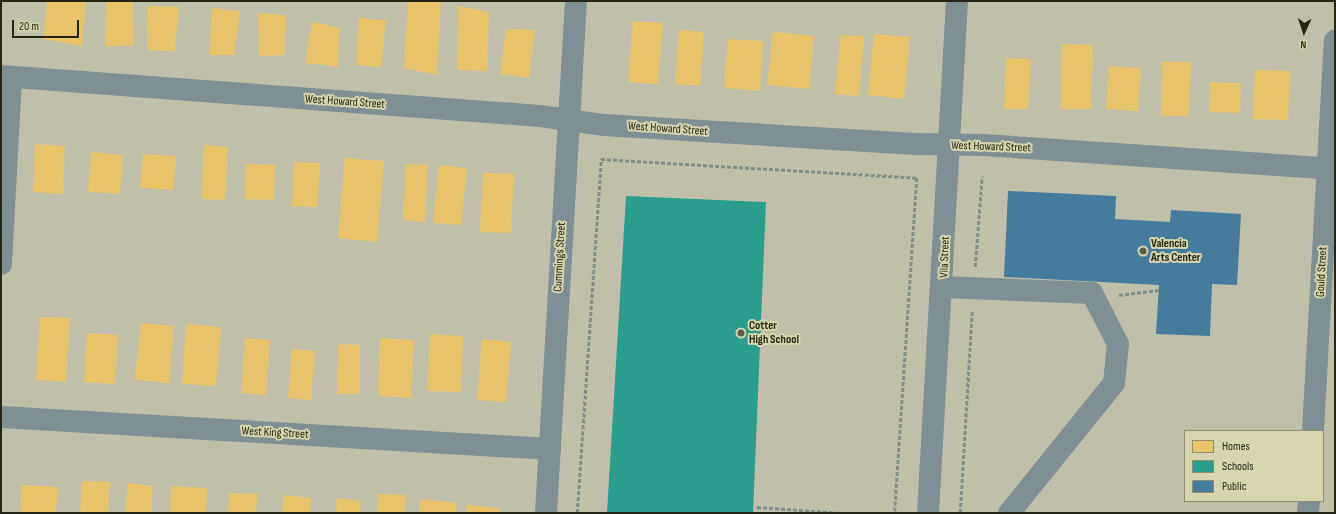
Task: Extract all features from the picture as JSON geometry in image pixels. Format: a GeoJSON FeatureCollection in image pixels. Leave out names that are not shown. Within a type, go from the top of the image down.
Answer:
{"type":"FeatureCollection","features":[{"type":"Feature","properties":{"kind":"street","name":"Cummings Street"},"geometry":{"type":"LineString","coordinates":[[546,513],[576,1]]}},
{"type":"Feature","properties":{"kind":"street","name":"Vila Street"},"geometry":{"type":"LineString","coordinates":[[928,513],[944,287],[957,1]]}},
{"type":"Feature","properties":{"kind":"street","name":"Gould Street"},"geometry":{"type":"LineString","coordinates":[[1313,430],[1332,169],[1335,41]]}},
{"type":"Feature","properties":{"kind":"street","name":"West Howard Street"},"geometry":{"type":"LineString","coordinates":[[6,77],[569,120],[1332,169]]}},
{"type":"Feature","properties":{"kind":"street"},"geometry":{"type":"LineString","coordinates":[[1,264],[6,77]]}},
{"type":"Feature","properties":{"kind":"street"},"geometry":{"type":"LineString","coordinates":[[944,287],[1092,293],[1118,344],[1114,384],[1009,513]]}},
{"type":"Feature","properties":{"kind":"street","name":"West King Street"},"geometry":{"type":"LineString","coordinates":[[1,417],[550,448]]}},
{"type":"Feature","properties":{"kind":"street"},"geometry":{"type":"LineString","coordinates":[[1308,513],[1309,502]]}},
{"type":"Feature","properties":{"kind":"path"},"geometry":{"type":"LineString","coordinates":[[577,513],[601,159],[917,178],[895,513]]}},
{"type":"Feature","properties":{"kind":"path"},"geometry":{"type":"LineString","coordinates":[[960,513],[982,176]]}},
{"type":"Feature","properties":{"kind":"path"},"geometry":{"type":"LineString","coordinates":[[1094,298],[1159,290]]}},
{"type":"Feature","properties":{"kind":"path"},"geometry":{"type":"LineString","coordinates":[[757,507],[842,513]]}},
{"type":"Feature","properties":{"kind":"building: Homes"},"geometry":{"type":"Polygon","coordinates":[[[47,1],[86,1],[82,46],[43,39],[47,1]]]}},
{"type":"Feature","properties":{"kind":"building: Homes"},"geometry":{"type":"Polygon","coordinates":[[[106,1],[133,1],[134,45],[105,47],[106,1]]]}},
{"type":"Feature","properties":{"kind":"building: Homes"},"geometry":{"type":"Polygon","coordinates":[[[408,1],[441,1],[437,75],[404,68],[408,1]]]}},
{"type":"Feature","properties":{"kind":"building: Homes"},"geometry":{"type":"Polygon","coordinates":[[[147,6],[179,7],[175,51],[148,50],[147,6]]]}},
{"type":"Feature","properties":{"kind":"building: Homes"},"geometry":{"type":"Polygon","coordinates":[[[458,6],[489,12],[487,71],[457,70],[458,6]]]}},
{"type":"Feature","properties":{"kind":"building: Homes"},"geometry":{"type":"Polygon","coordinates":[[[212,8],[240,11],[234,55],[209,55],[212,8]]]}},
{"type":"Feature","properties":{"kind":"building: Homes"},"geometry":{"type":"Polygon","coordinates":[[[258,13],[286,15],[285,55],[259,56],[258,13]]]}},
{"type":"Feature","properties":{"kind":"building: Homes"},"geometry":{"type":"Polygon","coordinates":[[[359,18],[386,20],[381,67],[356,65],[359,18]]]}},
{"type":"Feature","properties":{"kind":"building: Homes"},"geometry":{"type":"Polygon","coordinates":[[[633,21],[663,23],[658,84],[628,82],[633,21]]]}},
{"type":"Feature","properties":{"kind":"building: Homes"},"geometry":{"type":"Polygon","coordinates":[[[312,22],[340,28],[338,67],[305,63],[312,22]]]}},
{"type":"Feature","properties":{"kind":"building: Homes"},"geometry":{"type":"Polygon","coordinates":[[[506,29],[535,30],[529,78],[500,74],[506,29]]]}},
{"type":"Feature","properties":{"kind":"building: Homes"},"geometry":{"type":"Polygon","coordinates":[[[679,30],[704,32],[700,86],[675,84],[679,30]]]}},
{"type":"Feature","properties":{"kind":"building: Homes"},"geometry":{"type":"Polygon","coordinates":[[[773,32],[814,36],[809,89],[767,85],[773,32]]]}},
{"type":"Feature","properties":{"kind":"building: Homes"},"geometry":{"type":"Polygon","coordinates":[[[874,34],[910,37],[904,99],[868,95],[874,34]]]}},
{"type":"Feature","properties":{"kind":"building: Homes"},"geometry":{"type":"Polygon","coordinates":[[[841,35],[864,36],[859,96],[835,94],[841,35]]]}},
{"type":"Feature","properties":{"kind":"building: Homes"},"geometry":{"type":"Polygon","coordinates":[[[728,39],[763,41],[760,91],[724,88],[728,39]]]}},
{"type":"Feature","properties":{"kind":"building: Homes"},"geometry":{"type":"Polygon","coordinates":[[[1062,44],[1093,45],[1091,109],[1061,109],[1062,44]]]}},
{"type":"Feature","properties":{"kind":"building: Homes"},"geometry":{"type":"Polygon","coordinates":[[[1006,58],[1031,59],[1028,109],[1004,109],[1006,58]]]}},
{"type":"Feature","properties":{"kind":"building: Homes"},"geometry":{"type":"Polygon","coordinates":[[[1162,62],[1191,62],[1189,116],[1161,116],[1162,62]]]}},
{"type":"Feature","properties":{"kind":"building: Homes"},"geometry":{"type":"Polygon","coordinates":[[[1109,66],[1141,68],[1138,111],[1106,109],[1109,66]]]}},
{"type":"Feature","properties":{"kind":"building: Homes"},"geometry":{"type":"Polygon","coordinates":[[[1255,70],[1290,71],[1288,120],[1253,119],[1255,70]]]}},
{"type":"Feature","properties":{"kind":"building: Homes"},"geometry":{"type":"Polygon","coordinates":[[[1210,82],[1241,83],[1240,113],[1209,112],[1210,82]]]}},
{"type":"Feature","properties":{"kind":"building: Homes"},"geometry":{"type":"Polygon","coordinates":[[[35,144],[65,146],[63,194],[33,192],[35,144]]]}},
{"type":"Feature","properties":{"kind":"building: Homes"},"geometry":{"type":"Polygon","coordinates":[[[204,145],[228,147],[225,200],[201,199],[204,145]]]}},
{"type":"Feature","properties":{"kind":"building: Homes"},"geometry":{"type":"Polygon","coordinates":[[[91,152],[123,155],[120,194],[88,192],[91,152]]]}},
{"type":"Feature","properties":{"kind":"building: Homes"},"geometry":{"type":"Polygon","coordinates":[[[143,154],[176,156],[173,190],[140,188],[143,154]]]}},
{"type":"Feature","properties":{"kind":"building: Homes"},"geometry":{"type":"Polygon","coordinates":[[[345,158],[384,161],[377,242],[338,238],[345,158]]]}},
{"type":"Feature","properties":{"kind":"building: Homes"},"geometry":{"type":"Polygon","coordinates":[[[294,162],[320,163],[317,207],[292,206],[294,162]]]}},
{"type":"Feature","properties":{"kind":"building: Homes"},"geometry":{"type":"Polygon","coordinates":[[[246,164],[275,165],[274,200],[245,199],[246,164]]]}},
{"type":"Feature","properties":{"kind":"building: Homes"},"geometry":{"type":"Polygon","coordinates":[[[406,164],[428,165],[425,222],[403,220],[406,164]]]}},
{"type":"Feature","properties":{"kind":"building: Homes"},"geometry":{"type":"Polygon","coordinates":[[[439,165],[467,168],[461,225],[433,223],[439,165]]]}},
{"type":"Feature","properties":{"kind":"building: Homes"},"geometry":{"type":"Polygon","coordinates":[[[483,173],[514,174],[511,233],[480,232],[483,173]]]}},
{"type":"Feature","properties":{"kind":"building: Homes"},"geometry":{"type":"Polygon","coordinates":[[[40,317],[70,318],[66,382],[36,380],[40,317]]]}},
{"type":"Feature","properties":{"kind":"building: Homes"},"geometry":{"type":"Polygon","coordinates":[[[141,323],[174,326],[169,383],[135,380],[141,323]]]}},
{"type":"Feature","properties":{"kind":"building: Homes"},"geometry":{"type":"Polygon","coordinates":[[[186,324],[221,327],[216,386],[182,384],[186,324]]]}},
{"type":"Feature","properties":{"kind":"building: Homes"},"geometry":{"type":"Polygon","coordinates":[[[87,333],[118,335],[115,384],[84,382],[87,333]]]}},
{"type":"Feature","properties":{"kind":"building: Homes"},"geometry":{"type":"Polygon","coordinates":[[[430,334],[463,336],[461,392],[427,391],[430,334]]]}},
{"type":"Feature","properties":{"kind":"building: Homes"},"geometry":{"type":"Polygon","coordinates":[[[245,338],[270,340],[266,395],[241,393],[245,338]]]}},
{"type":"Feature","properties":{"kind":"building: Homes"},"geometry":{"type":"Polygon","coordinates":[[[380,338],[414,340],[411,398],[378,396],[380,338]]]}},
{"type":"Feature","properties":{"kind":"building: Homes"},"geometry":{"type":"Polygon","coordinates":[[[482,339],[511,342],[506,402],[477,400],[482,339]]]}},
{"type":"Feature","properties":{"kind":"building: Homes"},"geometry":{"type":"Polygon","coordinates":[[[338,344],[360,345],[360,394],[337,394],[338,344]]]}},
{"type":"Feature","properties":{"kind":"building: Homes"},"geometry":{"type":"Polygon","coordinates":[[[292,349],[315,351],[311,400],[288,398],[292,349]]]}},
{"type":"Feature","properties":{"kind":"building: Homes"},"geometry":{"type":"Polygon","coordinates":[[[82,481],[110,482],[108,513],[80,513],[82,481]]]}},
{"type":"Feature","properties":{"kind":"building: Homes"},"geometry":{"type":"Polygon","coordinates":[[[128,483],[153,486],[151,513],[125,513],[128,483]]]}},
{"type":"Feature","properties":{"kind":"building: Homes"},"geometry":{"type":"Polygon","coordinates":[[[22,485],[58,487],[56,513],[20,513],[22,485]]]}},
{"type":"Feature","properties":{"kind":"building: Homes"},"geometry":{"type":"Polygon","coordinates":[[[171,486],[207,488],[206,513],[170,513],[171,486]]]}},
{"type":"Feature","properties":{"kind":"building: Homes"},"geometry":{"type":"Polygon","coordinates":[[[229,493],[258,494],[256,513],[228,513],[229,493]]]}},
{"type":"Feature","properties":{"kind":"building: Homes"},"geometry":{"type":"Polygon","coordinates":[[[378,494],[406,495],[405,513],[377,513],[378,494]]]}},
{"type":"Feature","properties":{"kind":"building: Homes"},"geometry":{"type":"Polygon","coordinates":[[[284,495],[311,498],[310,513],[282,513],[284,495]]]}},
{"type":"Feature","properties":{"kind":"building: Homes"},"geometry":{"type":"Polygon","coordinates":[[[337,498],[361,501],[360,513],[336,513],[337,498]]]}},
{"type":"Feature","properties":{"kind":"building: Homes"},"geometry":{"type":"Polygon","coordinates":[[[421,499],[457,503],[456,513],[419,513],[421,499]]]}},
{"type":"Feature","properties":{"kind":"building: Homes"},"geometry":{"type":"Polygon","coordinates":[[[467,505],[499,508],[499,513],[466,513],[467,505]]]}},
{"type":"Feature","properties":{"kind":"building: Schools"},"geometry":{"type":"Polygon","coordinates":[[[626,196],[766,202],[753,513],[607,513],[626,196]]]}},
{"type":"Feature","properties":{"kind":"building: Public"},"geometry":{"type":"Polygon","coordinates":[[[1008,191],[1116,196],[1115,219],[1170,222],[1171,210],[1241,214],[1237,285],[1212,284],[1210,336],[1156,334],[1159,285],[1004,277],[1008,191]]]}},
{"type":"Feature","properties":{"kind":"place","name":"Valencia Arts Center"},"geometry":{"type":"Point","coordinates":[1143,251]}},
{"type":"Feature","properties":{"kind":"place","name":"Cotter High School"},"geometry":{"type":"Point","coordinates":[741,333]}}]}
